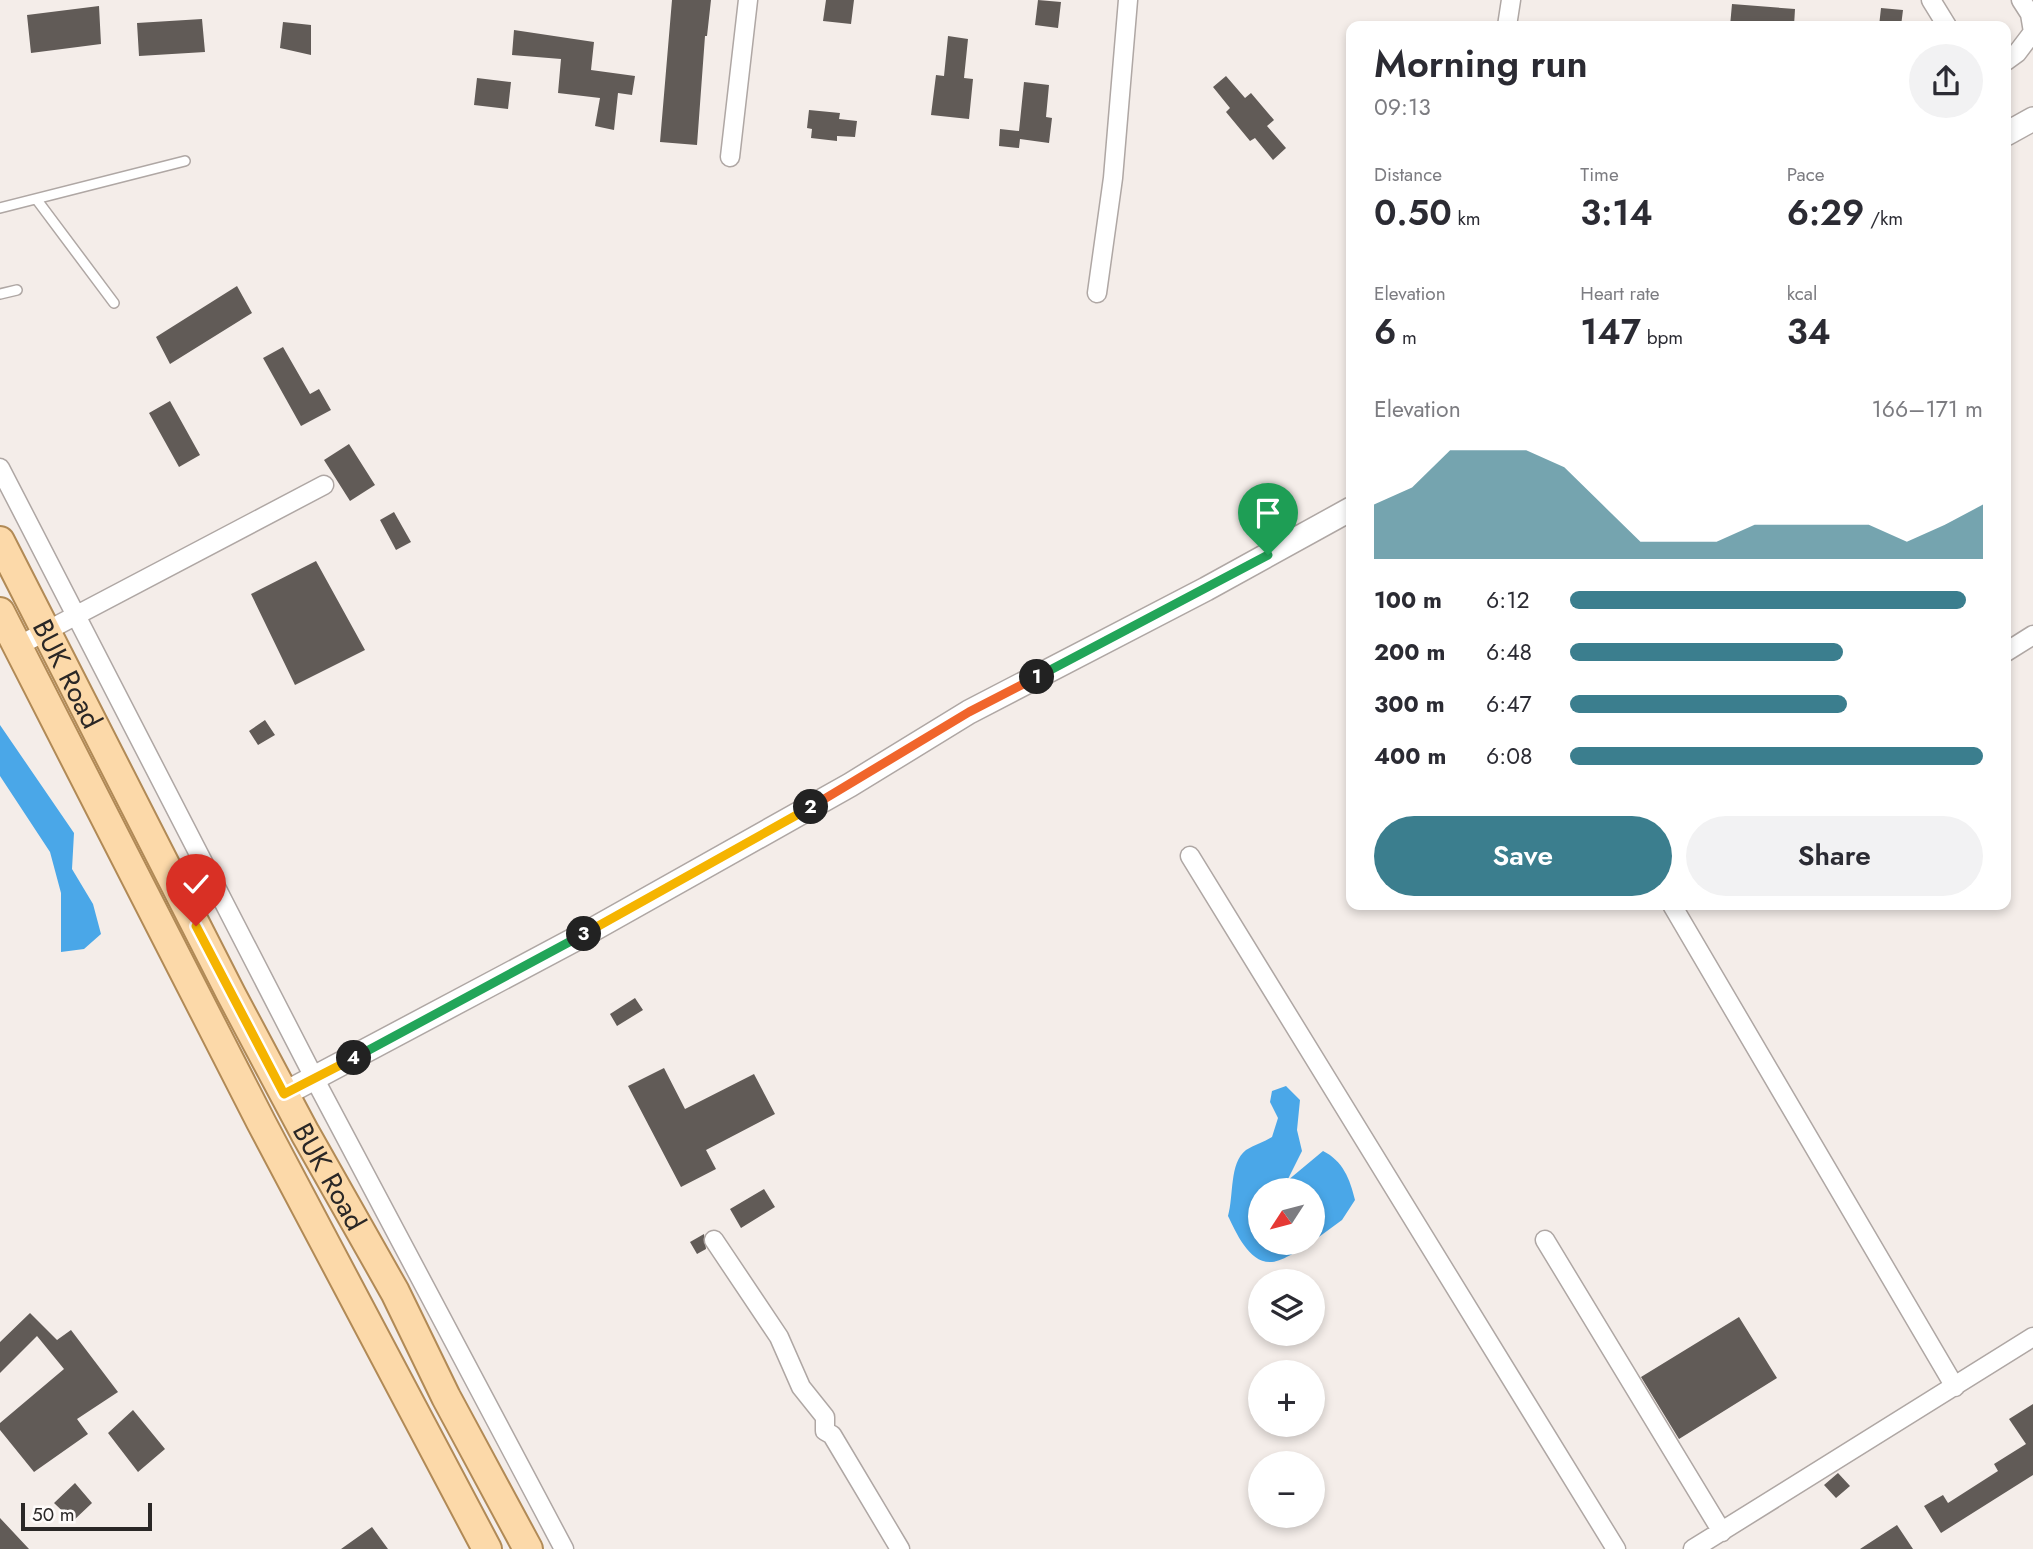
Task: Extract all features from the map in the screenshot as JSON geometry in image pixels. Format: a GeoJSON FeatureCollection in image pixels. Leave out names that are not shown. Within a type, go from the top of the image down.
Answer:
{"type":"FeatureCollection","features":[{"type":"Feature","properties":{"kind":"main road","name":"BUK Road"},"geometry":{"type":"LineString","coordinates":[[0,541],[305,1133],[395,1292],[528,1549]]}},
{"type":"Feature","properties":{"kind":"main road","name":"BUK Road"},"geometry":{"type":"LineString","coordinates":[[0,612],[261,1122],[487,1549]]}},
{"type":"Feature","properties":{"kind":"street"},"geometry":{"type":"LineString","coordinates":[[730,157],[748,0]]}},
{"type":"Feature","properties":{"kind":"street"},"geometry":{"type":"LineString","coordinates":[[1097,293],[1112,178],[1128,0]]}},
{"type":"Feature","properties":{"kind":"street"},"geometry":{"type":"LineString","coordinates":[[1508,21],[1510,0]]}},
{"type":"Feature","properties":{"kind":"street"},"geometry":{"type":"LineString","coordinates":[[1931,0],[1944,21]]}},
{"type":"Feature","properties":{"kind":"street"},"geometry":{"type":"LineString","coordinates":[[2011,58],[2018,53],[2033,32],[2030,15],[2021,0]]}},
{"type":"Feature","properties":{"kind":"street"},"geometry":{"type":"LineString","coordinates":[[2011,131],[2033,119]]}},
{"type":"Feature","properties":{"kind":"street"},"geometry":{"type":"LineString","coordinates":[[0,468],[336,1118],[564,1549]]}},
{"type":"Feature","properties":{"kind":"street"},"geometry":{"type":"LineString","coordinates":[[18,646],[324,485]]}},
{"type":"Feature","properties":{"kind":"street"},"geometry":{"type":"LineString","coordinates":[[287,1098],[319,1085],[850,785],[969,712],[1206,589],[1346,512]]}},
{"type":"Feature","properties":{"kind":"street"},"geometry":{"type":"LineString","coordinates":[[2011,649],[2033,635]]}},
{"type":"Feature","properties":{"kind":"street"},"geometry":{"type":"LineString","coordinates":[[1190,856],[1616,1549]]}},
{"type":"Feature","properties":{"kind":"street"},"geometry":{"type":"LineString","coordinates":[[1675,910],[1955,1387]]}},
{"type":"Feature","properties":{"kind":"street"},"geometry":{"type":"LineString","coordinates":[[714,1240],[779,1337],[801,1387],[825,1417],[824,1431],[832,1435],[900,1549]]}},
{"type":"Feature","properties":{"kind":"street"},"geometry":{"type":"LineString","coordinates":[[1545,1240],[1722,1532]]}},
{"type":"Feature","properties":{"kind":"street"},"geometry":{"type":"LineString","coordinates":[[1693,1549],[2033,1338]]}},
{"type":"Feature","properties":{"kind":"lane"},"geometry":{"type":"LineString","coordinates":[[0,208],[185,161]]}},
{"type":"Feature","properties":{"kind":"lane"},"geometry":{"type":"LineString","coordinates":[[37,200],[114,303]]}},
{"type":"Feature","properties":{"kind":"lane"},"geometry":{"type":"LineString","coordinates":[[0,294],[17,290]]}},
{"type":"Feature","properties":{"kind":"water"},"geometry":{"type":"Polygon","coordinates":[[[0,725],[74,833],[72,869],[93,904],[101,934],[84,949],[61,952],[61,893],[50,852],[0,776],[0,725]]]}},
{"type":"Feature","properties":{"kind":"water"},"geometry":{"type":"Polygon","coordinates":[[[1286,1086],[1300,1100],[1297,1130],[1302,1151],[1288,1178],[1248,1178],[1248,1251],[1228,1216],[1233,1180],[1237,1163],[1246,1150],[1272,1137],[1278,1118],[1270,1102],[1272,1091],[1286,1086]]]}},
{"type":"Feature","properties":{"kind":"water"},"geometry":{"type":"Polygon","coordinates":[[[1323,1151],[1336,1160],[1351,1185],[1355,1200],[1342,1220],[1325,1232],[1325,1178],[1291,1178],[1323,1151]]]}},
{"type":"Feature","properties":{"kind":"water"},"geometry":{"type":"Polygon","coordinates":[[[1253,1255],[1290,1255],[1272,1262],[1253,1255]]]}},
{"type":"Feature","properties":{"kind":"building"},"geometry":{"type":"Polygon","coordinates":[[[672,0],[711,0],[705,36],[697,145],[660,142],[672,0]]]}},
{"type":"Feature","properties":{"kind":"building"},"geometry":{"type":"Polygon","coordinates":[[[826,0],[854,0],[851,24],[823,21],[826,0]]]}},
{"type":"Feature","properties":{"kind":"building"},"geometry":{"type":"Polygon","coordinates":[[[1038,0],[1061,2],[1058,28],[1035,25],[1038,0]]]}},
{"type":"Feature","properties":{"kind":"building"},"geometry":{"type":"Polygon","coordinates":[[[1732,4],[1795,9],[1794,21],[1730,21],[1732,4]]]}},
{"type":"Feature","properties":{"kind":"building"},"geometry":{"type":"Polygon","coordinates":[[[99,6],[101,44],[31,53],[27,15],[99,6]]]}},
{"type":"Feature","properties":{"kind":"building"},"geometry":{"type":"Polygon","coordinates":[[[1881,8],[1903,10],[1902,21],[1880,21],[1881,8]]]}},
{"type":"Feature","properties":{"kind":"building"},"geometry":{"type":"Polygon","coordinates":[[[202,19],[205,52],[139,56],[137,23],[202,19]]]}},
{"type":"Feature","properties":{"kind":"building"},"geometry":{"type":"Polygon","coordinates":[[[283,22],[311,25],[311,55],[280,48],[283,22]]]}},
{"type":"Feature","properties":{"kind":"building"},"geometry":{"type":"Polygon","coordinates":[[[514,30],[594,42],[591,70],[635,76],[632,95],[618,93],[614,130],[595,126],[600,98],[558,93],[561,59],[512,55],[514,30]]]}},
{"type":"Feature","properties":{"kind":"building"},"geometry":{"type":"Polygon","coordinates":[[[948,36],[968,39],[964,78],[973,79],[969,119],[931,115],[936,75],[944,76],[948,36]]]}},
{"type":"Feature","properties":{"kind":"building"},"geometry":{"type":"Polygon","coordinates":[[[1226,76],[1245,98],[1251,93],[1274,120],[1267,126],[1286,148],[1273,160],[1255,138],[1250,141],[1226,112],[1230,108],[1213,87],[1226,76]]]}},
{"type":"Feature","properties":{"kind":"building"},"geometry":{"type":"Polygon","coordinates":[[[477,78],[511,82],[508,109],[474,105],[477,78]]]}},
{"type":"Feature","properties":{"kind":"building"},"geometry":{"type":"Polygon","coordinates":[[[1024,82],[1049,85],[1046,117],[1052,118],[1049,143],[1020,139],[1019,148],[999,146],[1000,129],[1019,131],[1024,82]]]}},
{"type":"Feature","properties":{"kind":"building"},"geometry":{"type":"Polygon","coordinates":[[[809,110],[840,113],[839,119],[857,121],[855,137],[837,136],[837,141],[811,138],[812,129],[807,128],[809,110]]]}},
{"type":"Feature","properties":{"kind":"building"},"geometry":{"type":"Polygon","coordinates":[[[237,286],[252,313],[170,364],[156,337],[237,286]]]}},
{"type":"Feature","properties":{"kind":"building"},"geometry":{"type":"Polygon","coordinates":[[[283,347],[310,394],[319,389],[331,410],[301,426],[263,358],[283,347]]]}},
{"type":"Feature","properties":{"kind":"building"},"geometry":{"type":"Polygon","coordinates":[[[170,401],[200,455],[179,467],[149,413],[170,401]]]}},
{"type":"Feature","properties":{"kind":"building"},"geometry":{"type":"Polygon","coordinates":[[[349,444],[375,485],[350,501],[324,460],[349,444]]]}},
{"type":"Feature","properties":{"kind":"building"},"geometry":{"type":"Polygon","coordinates":[[[394,512],[411,542],[396,550],[380,520],[394,512]]]}},
{"type":"Feature","properties":{"kind":"building"},"geometry":{"type":"Polygon","coordinates":[[[316,561],[365,650],[295,685],[251,594],[316,561]]]}},
{"type":"Feature","properties":{"kind":"building"},"geometry":{"type":"Polygon","coordinates":[[[265,720],[275,735],[258,745],[249,731],[265,720]]]}},
{"type":"Feature","properties":{"kind":"building"},"geometry":{"type":"Polygon","coordinates":[[[635,998],[643,1010],[617,1026],[610,1014],[635,998]]]}},
{"type":"Feature","properties":{"kind":"building"},"geometry":{"type":"Polygon","coordinates":[[[664,1068],[685,1109],[754,1074],[775,1114],[706,1150],[716,1169],[681,1187],[628,1086],[664,1068]]]}},
{"type":"Feature","properties":{"kind":"building"},"geometry":{"type":"Polygon","coordinates":[[[764,1189],[775,1207],[741,1228],[730,1209],[764,1189]]]}},
{"type":"Feature","properties":{"kind":"building"},"geometry":{"type":"Polygon","coordinates":[[[704,1234],[706,1249],[697,1254],[690,1242],[704,1234]]]}},
{"type":"Feature","properties":{"kind":"building"},"geometry":{"type":"Polygon","coordinates":[[[30,1313],[57,1340],[71,1330],[118,1392],[77,1419],[88,1434],[34,1472],[0,1430],[0,1423],[64,1369],[37,1336],[0,1373],[0,1342],[30,1313]]]}},
{"type":"Feature","properties":{"kind":"building"},"geometry":{"type":"Polygon","coordinates":[[[1739,1317],[1777,1378],[1679,1439],[1641,1377],[1739,1317]]]}},
{"type":"Feature","properties":{"kind":"building"},"geometry":{"type":"Polygon","coordinates":[[[2033,1404],[2033,1475],[1941,1533],[1924,1506],[1943,1495],[1948,1503],[1998,1471],[1994,1464],[2026,1444],[2009,1419],[2033,1404]]]}},
{"type":"Feature","properties":{"kind":"building"},"geometry":{"type":"Polygon","coordinates":[[[133,1410],[165,1449],[138,1472],[108,1433],[133,1410]]]}},
{"type":"Feature","properties":{"kind":"building"},"geometry":{"type":"Polygon","coordinates":[[[1838,1473],[1850,1486],[1836,1498],[1824,1485],[1838,1473]]]}},
{"type":"Feature","properties":{"kind":"building"},"geometry":{"type":"Polygon","coordinates":[[[75,1483],[92,1503],[73,1521],[54,1503],[75,1483]]]}},
{"type":"Feature","properties":{"kind":"building"},"geometry":{"type":"Polygon","coordinates":[[[0,1518],[29,1549],[0,1549],[0,1518]]]}},
{"type":"Feature","properties":{"kind":"building"},"geometry":{"type":"Polygon","coordinates":[[[1897,1525],[1913,1549],[1860,1549],[1897,1525]]]}},
{"type":"Feature","properties":{"kind":"building"},"geometry":{"type":"Polygon","coordinates":[[[372,1527],[388,1549],[341,1549],[372,1527]]]}},
{"type":"Feature","properties":{"kind":"route"},"geometry":{"type":"LineString","coordinates":[[196,926],[284,1094],[584,934],[850,785],[969,712],[1268,555]]}}]}
